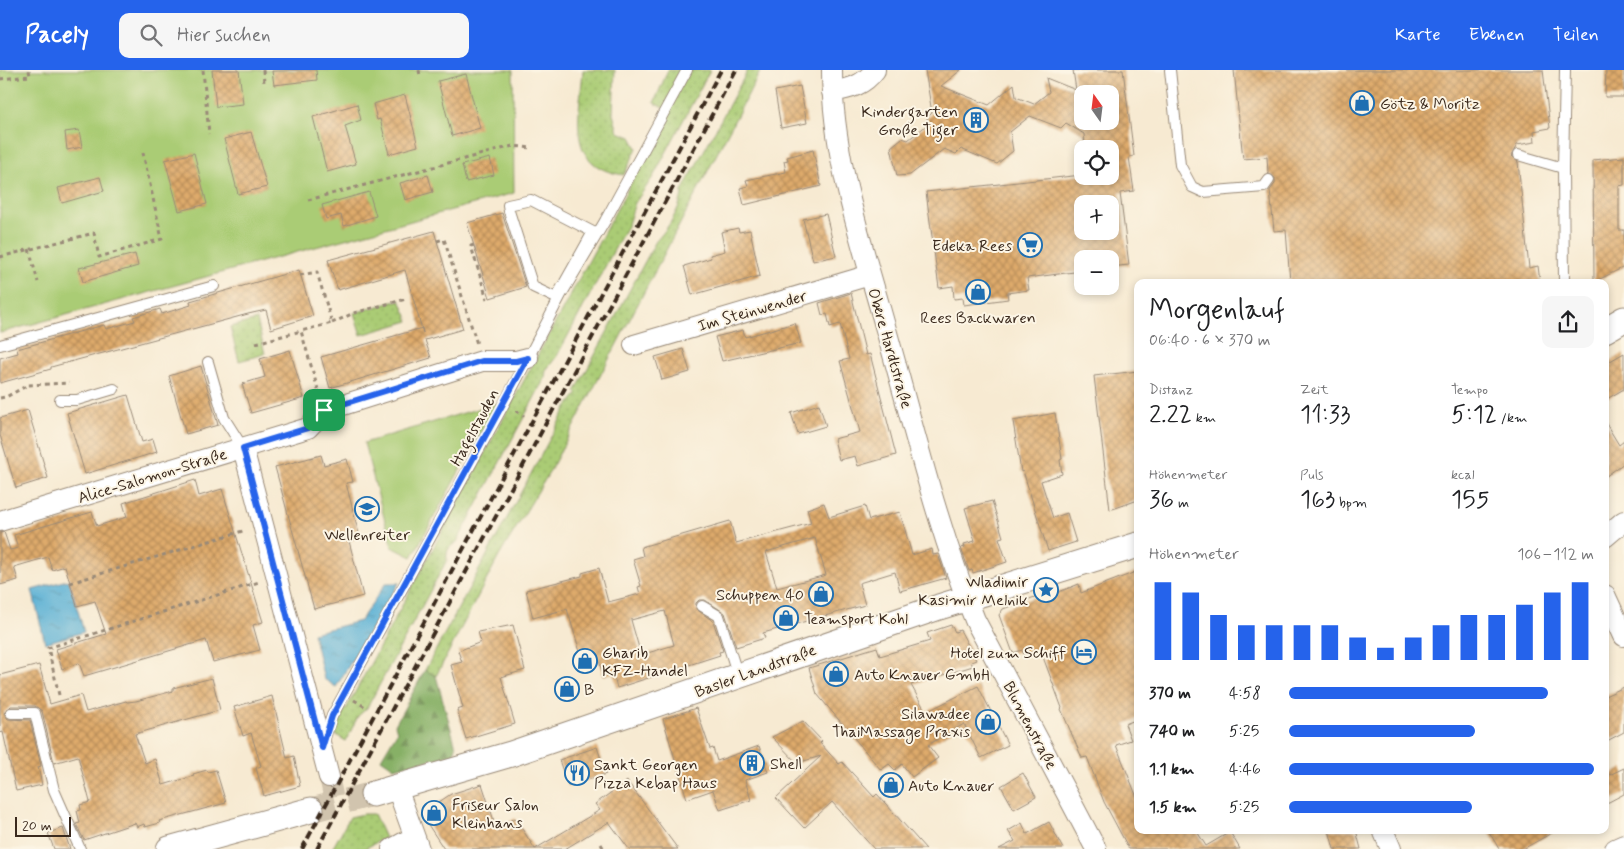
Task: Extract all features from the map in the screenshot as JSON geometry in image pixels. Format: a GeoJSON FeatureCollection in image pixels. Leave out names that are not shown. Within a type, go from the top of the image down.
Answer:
{"type":"FeatureCollection","features":[{"type":"Feature","properties":{"kind":"street","name":"Obere Hardtstraße"},"geometry":{"type":"LineString","coordinates":[[832,70],[832,92],[842,163],[870,275],[934,503],[967,599]]}},
{"type":"Feature","properties":{"kind":"street"},"geometry":{"type":"LineString","coordinates":[[832,92],[851,89],[869,78],[875,70]]}},
{"type":"Feature","properties":{"kind":"street","name":"Im Steinwender"},"geometry":{"type":"LineString","coordinates":[[634,345],[870,275]]}},
{"type":"Feature","properties":{"kind":"street"},"geometry":{"type":"LineString","coordinates":[[1609,328],[1624,319]]}},
{"type":"Feature","properties":{"kind":"street"},"geometry":{"type":"LineString","coordinates":[[324,410],[482,361],[516,361],[528,358]]}},
{"type":"Feature","properties":{"kind":"street","name":"Alice-Salomon-Straße"},"geometry":{"type":"LineString","coordinates":[[0,521],[308,428],[324,410]]}},
{"type":"Feature","properties":{"kind":"street"},"geometry":{"type":"LineString","coordinates":[[243,448],[329,777]]}},
{"type":"Feature","properties":{"kind":"street"},"geometry":{"type":"LineString","coordinates":[[1609,533],[1624,520]]}},
{"type":"Feature","properties":{"kind":"street","name":"Basler Landstraße"},"geometry":{"type":"LineString","coordinates":[[373,794],[512,754],[967,599],[1134,546]]}},
{"type":"Feature","properties":{"kind":"street","name":"Blumenstraße"},"geometry":{"type":"LineString","coordinates":[[967,599],[982,633],[1096,849]]}},
{"type":"Feature","properties":{"kind":"street"},"geometry":{"type":"LineString","coordinates":[[1609,604],[1624,636]]}},
{"type":"Feature","properties":{"kind":"street"},"geometry":{"type":"LineString","coordinates":[[392,849],[416,843],[397,788]]}},
{"type":"Feature","properties":{"kind":"street"},"geometry":{"type":"LineString","coordinates":[[169,849],[311,810]]}},
{"type":"Feature","properties":{"kind":"street"},"geometry":{"type":"LineString","coordinates":[[1385,834],[1391,849]]}},
{"type":"Feature","properties":{"kind":"street"},"geometry":{"type":"LineString","coordinates":[[1615,849],[1624,845]]}},
{"type":"Feature","properties":{"kind":"lane","name":"Hagelstauden"},"geometry":{"type":"LineString","coordinates":[[322,748],[332,716],[687,70]]}},
{"type":"Feature","properties":{"kind":"lane"},"geometry":{"type":"LineString","coordinates":[[1170,70],[1180,165],[1192,187],[1203,192],[1246,189],[1264,187],[1269,180]]}},
{"type":"Feature","properties":{"kind":"lane"},"geometry":{"type":"LineString","coordinates":[[1564,279],[1563,168],[1565,70]]}},
{"type":"Feature","properties":{"kind":"lane"},"geometry":{"type":"LineString","coordinates":[[1518,155],[1563,168]]}},
{"type":"Feature","properties":{"kind":"lane"},"geometry":{"type":"LineString","coordinates":[[531,200],[593,232],[556,298],[533,286],[508,205],[531,200]]}},
{"type":"Feature","properties":{"kind":"lane"},"geometry":{"type":"LineString","coordinates":[[0,345],[214,286]]}},
{"type":"Feature","properties":{"kind":"lane"},"geometry":{"type":"LineString","coordinates":[[208,362],[224,418],[243,448]]}},
{"type":"Feature","properties":{"kind":"lane"},"geometry":{"type":"LineString","coordinates":[[60,400],[77,400],[114,389]]}},
{"type":"Feature","properties":{"kind":"lane"},"geometry":{"type":"LineString","coordinates":[[702,606],[719,616],[738,676]]}},
{"type":"Feature","properties":{"kind":"lane"},"geometry":{"type":"LineString","coordinates":[[11,713],[35,713],[54,790],[80,849]]}},
{"type":"Feature","properties":{"kind":"path"},"geometry":{"type":"LineString","coordinates":[[0,79],[30,76],[29,70]]}},
{"type":"Feature","properties":{"kind":"path"},"geometry":{"type":"LineString","coordinates":[[202,70],[209,134]]}},
{"type":"Feature","properties":{"kind":"path"},"geometry":{"type":"LineString","coordinates":[[263,70],[264,83]]}},
{"type":"Feature","properties":{"kind":"path"},"geometry":{"type":"LineString","coordinates":[[419,70],[420,76]]}},
{"type":"Feature","properties":{"kind":"path"},"geometry":{"type":"LineString","coordinates":[[308,200],[513,146],[532,148]]}},
{"type":"Feature","properties":{"kind":"path"},"geometry":{"type":"LineString","coordinates":[[0,257],[94,233],[99,257],[162,239],[143,152]]}},
{"type":"Feature","properties":{"kind":"path"},"geometry":{"type":"LineString","coordinates":[[437,241],[444,239],[482,361]]}},
{"type":"Feature","properties":{"kind":"path"},"geometry":{"type":"LineString","coordinates":[[474,245],[471,246],[487,298]]}},
{"type":"Feature","properties":{"kind":"path"},"geometry":{"type":"LineString","coordinates":[[29,249],[38,282]]}},
{"type":"Feature","properties":{"kind":"path"},"geometry":{"type":"LineString","coordinates":[[300,275],[317,272],[332,323]]}},
{"type":"Feature","properties":{"kind":"path"},"geometry":{"type":"LineString","coordinates":[[256,342],[332,323],[354,313],[406,299]]}},
{"type":"Feature","properties":{"kind":"path"},"geometry":{"type":"LineString","coordinates":[[300,331],[324,410]]}},
{"type":"Feature","properties":{"kind":"path"},"geometry":{"type":"LineString","coordinates":[[0,398],[6,398],[28,384],[69,383]]}},
{"type":"Feature","properties":{"kind":"path"},"geometry":{"type":"LineString","coordinates":[[70,583],[263,524]]}},
{"type":"Feature","properties":{"kind":"path"},"geometry":{"type":"LineString","coordinates":[[59,695],[48,648],[276,576]]}},
{"type":"Feature","properties":{"kind":"path"},"geometry":{"type":"LineString","coordinates":[[601,844],[604,849]]}},
{"type":"Feature","properties":{"kind":"green space"},"geometry":{"type":"Polygon","coordinates":[[[0,70],[513,70],[514,193],[0,333],[0,70]]]}},
{"type":"Feature","properties":{"kind":"green space"},"geometry":{"type":"Polygon","coordinates":[[[583,70],[615,70],[613,114],[618,132],[631,137],[637,148],[624,175],[605,170],[591,162],[583,150],[579,121],[583,70]]]}},
{"type":"Feature","properties":{"kind":"green space"},"geometry":{"type":"Polygon","coordinates":[[[668,70],[710,70],[653,177],[635,203],[628,224],[557,356],[546,370],[545,378],[457,542],[448,550],[447,560],[367,708],[358,716],[346,741],[333,733],[343,715],[342,710],[346,709],[670,111],[654,103],[668,70]]]}},
{"type":"Feature","properties":{"kind":"green space"},"geometry":{"type":"Polygon","coordinates":[[[748,70],[761,70],[549,473],[498,558],[436,676],[425,670],[567,407],[578,393],[575,392],[656,241],[673,218],[682,191],[748,70]]]}},
{"type":"Feature","properties":{"kind":"green space"},"geometry":{"type":"Polygon","coordinates":[[[400,300],[409,321],[361,335],[354,313],[400,300]]]}},
{"type":"Feature","properties":{"kind":"green space"},"geometry":{"type":"Polygon","coordinates":[[[257,320],[265,354],[239,361],[230,327],[257,320]]]}},
{"type":"Feature","properties":{"kind":"green space"},"geometry":{"type":"Polygon","coordinates":[[[497,403],[412,557],[392,547],[364,443],[497,403]]]}},
{"type":"Feature","properties":{"kind":"green space"},"geometry":{"type":"Polygon","coordinates":[[[425,670],[436,676],[456,747],[453,755],[394,768],[381,759],[397,732],[395,725],[425,670]]]}},
{"type":"Feature","properties":{"kind":"green space"},"geometry":{"type":"Polygon","coordinates":[[[374,814],[385,838],[364,849],[332,849],[350,817],[374,814]]]}},
{"type":"Feature","properties":{"kind":"water"},"geometry":{"type":"Polygon","coordinates":[[[67,580],[70,583],[84,632],[45,643],[32,590],[67,580]]]}},
{"type":"Feature","properties":{"kind":"water"},"geometry":{"type":"Polygon","coordinates":[[[386,583],[399,583],[336,687],[324,679],[313,633],[360,621],[386,583]]]}},
{"type":"Feature","properties":{"kind":"building"},"geometry":{"type":"Polygon","coordinates":[[[212,70],[239,70],[243,104],[216,107],[212,70]]]}},
{"type":"Feature","properties":{"kind":"building"},"geometry":{"type":"Polygon","coordinates":[[[316,70],[317,80],[274,85],[272,71],[316,70]]]}},
{"type":"Feature","properties":{"kind":"building","name":"Edeka Rees"},"geometry":{"type":"Polygon","coordinates":[[[925,70],[961,70],[941,86],[989,105],[1014,84],[1016,97],[1034,104],[1049,92],[1046,78],[1074,89],[1074,128],[1066,123],[1061,128],[1030,116],[1010,132],[1013,151],[997,164],[961,149],[956,154],[944,149],[910,175],[897,176],[891,147],[902,138],[908,140],[928,124],[927,118],[932,113],[925,70]]]}},
{"type":"Feature","properties":{"kind":"building","name":"Edeka Rees"},"geometry":{"type":"Polygon","coordinates":[[[1073,70],[1123,70],[1134,156],[1129,157],[1134,191],[1120,193],[1129,265],[1119,266],[1119,250],[1074,250],[1074,272],[1027,278],[1029,290],[1007,293],[1008,299],[964,305],[963,298],[954,299],[953,286],[939,288],[926,192],[1074,176],[1074,185],[1119,185],[1119,140],[1084,140],[1084,134],[1077,130],[1119,130],[1119,85],[1075,85],[1073,70]]]}},
{"type":"Feature","properties":{"kind":"building"},"geometry":{"type":"Polygon","coordinates":[[[1234,70],[1543,70],[1550,128],[1534,131],[1535,142],[1517,145],[1511,156],[1518,162],[1529,268],[1538,266],[1540,279],[1290,279],[1286,230],[1274,231],[1270,190],[1275,184],[1275,178],[1268,173],[1267,157],[1243,159],[1234,70]]]}},
{"type":"Feature","properties":{"kind":"building"},"geometry":{"type":"Polygon","coordinates":[[[1606,70],[1624,70],[1624,97],[1605,97],[1606,70]]]}},
{"type":"Feature","properties":{"kind":"building"},"geometry":{"type":"Polygon","coordinates":[[[466,74],[480,128],[452,136],[438,81],[466,74]]]}},
{"type":"Feature","properties":{"kind":"building"},"geometry":{"type":"Polygon","coordinates":[[[800,86],[807,123],[781,128],[775,91],[800,86]]]}},
{"type":"Feature","properties":{"kind":"building"},"geometry":{"type":"Polygon","coordinates":[[[405,95],[418,146],[389,154],[380,119],[377,120],[373,104],[405,95]]]}},
{"type":"Feature","properties":{"kind":"building"},"geometry":{"type":"Polygon","coordinates":[[[357,104],[361,120],[345,126],[356,164],[327,172],[313,117],[357,104]]]}},
{"type":"Feature","properties":{"kind":"building"},"geometry":{"type":"Polygon","coordinates":[[[79,130],[82,147],[67,150],[65,132],[79,130]]]}},
{"type":"Feature","properties":{"kind":"building"},"geometry":{"type":"Polygon","coordinates":[[[251,132],[267,187],[238,194],[224,139],[251,132]]]}},
{"type":"Feature","properties":{"kind":"building"},"geometry":{"type":"Polygon","coordinates":[[[813,150],[821,186],[744,205],[740,188],[748,186],[746,180],[786,172],[784,161],[788,160],[787,157],[813,150]]]}},
{"type":"Feature","properties":{"kind":"building"},"geometry":{"type":"Polygon","coordinates":[[[194,153],[207,204],[179,211],[165,160],[194,153]]]}},
{"type":"Feature","properties":{"kind":"building"},"geometry":{"type":"Polygon","coordinates":[[[1624,157],[1624,185],[1619,186],[1619,230],[1624,230],[1624,267],[1600,279],[1594,279],[1593,160],[1624,157]]]}},
{"type":"Feature","properties":{"kind":"building"},"geometry":{"type":"Polygon","coordinates":[[[490,158],[494,175],[466,182],[462,165],[490,158]]]}},
{"type":"Feature","properties":{"kind":"building"},"geometry":{"type":"Polygon","coordinates":[[[428,175],[433,192],[405,200],[400,183],[428,175]]]}},
{"type":"Feature","properties":{"kind":"building"},"geometry":{"type":"Polygon","coordinates":[[[100,177],[104,191],[62,203],[58,188],[100,177]]]}},
{"type":"Feature","properties":{"kind":"building"},"geometry":{"type":"Polygon","coordinates":[[[369,192],[376,216],[344,226],[341,215],[326,219],[322,205],[369,192]]]}},
{"type":"Feature","properties":{"kind":"building"},"geometry":{"type":"Polygon","coordinates":[[[502,213],[526,287],[490,298],[467,223],[502,213]]]}},
{"type":"Feature","properties":{"kind":"building"},"geometry":{"type":"Polygon","coordinates":[[[826,214],[836,256],[813,261],[803,219],[826,214]]]}},
{"type":"Feature","properties":{"kind":"building"},"geometry":{"type":"Polygon","coordinates":[[[738,228],[739,232],[750,230],[760,276],[692,295],[684,266],[711,258],[710,255],[725,251],[721,232],[738,228]]]}},
{"type":"Feature","properties":{"kind":"building"},"geometry":{"type":"Polygon","coordinates":[[[434,231],[463,329],[425,340],[431,358],[330,388],[321,357],[422,328],[405,270],[338,290],[328,260],[434,231]]]}},
{"type":"Feature","properties":{"kind":"building"},"geometry":{"type":"Polygon","coordinates":[[[135,254],[138,266],[83,282],[79,268],[135,254]]]}},
{"type":"Feature","properties":{"kind":"building"},"geometry":{"type":"Polygon","coordinates":[[[299,270],[313,316],[271,329],[266,310],[51,367],[51,369],[0,383],[0,358],[18,353],[17,349],[104,325],[106,329],[135,321],[133,317],[160,309],[162,314],[191,305],[190,301],[299,270]]]}},
{"type":"Feature","properties":{"kind":"building"},"geometry":{"type":"Polygon","coordinates":[[[851,293],[866,355],[870,354],[896,455],[858,466],[855,456],[839,460],[834,439],[860,432],[840,361],[849,359],[840,324],[830,327],[827,314],[822,315],[819,303],[851,293]]]}},
{"type":"Feature","properties":{"kind":"building"},"geometry":{"type":"Polygon","coordinates":[[[795,323],[801,343],[722,361],[715,337],[743,330],[745,337],[795,323]]]}},
{"type":"Feature","properties":{"kind":"building"},"geometry":{"type":"Polygon","coordinates":[[[683,349],[690,372],[662,380],[655,357],[683,349]]]}},
{"type":"Feature","properties":{"kind":"building"},"geometry":{"type":"Polygon","coordinates":[[[290,350],[304,398],[251,413],[242,384],[265,377],[260,359],[290,350]]]}},
{"type":"Feature","properties":{"kind":"building"},"geometry":{"type":"Polygon","coordinates":[[[1624,353],[1624,389],[1609,398],[1609,362],[1624,353]]]}},
{"type":"Feature","properties":{"kind":"building"},"geometry":{"type":"Polygon","coordinates":[[[201,366],[218,425],[186,434],[169,376],[201,366]]]}},
{"type":"Feature","properties":{"kind":"building"},"geometry":{"type":"Polygon","coordinates":[[[1134,371],[1134,501],[1110,510],[1094,376],[1134,371]]]}},
{"type":"Feature","properties":{"kind":"building"},"geometry":{"type":"Polygon","coordinates":[[[128,395],[142,442],[153,439],[157,452],[85,474],[67,413],[128,395]]]}},
{"type":"Feature","properties":{"kind":"building"},"geometry":{"type":"Polygon","coordinates":[[[819,404],[826,426],[798,434],[791,413],[819,404]]]}},
{"type":"Feature","properties":{"kind":"building"},"geometry":{"type":"Polygon","coordinates":[[[28,410],[48,478],[16,488],[0,435],[0,418],[28,410]]]}},
{"type":"Feature","properties":{"kind":"building"},"geometry":{"type":"Polygon","coordinates":[[[1055,413],[1062,459],[1060,460],[1062,474],[1041,481],[1053,518],[1067,513],[1076,542],[1048,551],[1023,471],[1021,472],[1013,421],[1055,413]]]}},
{"type":"Feature","properties":{"kind":"building"},"geometry":{"type":"Polygon","coordinates":[[[1609,429],[1619,445],[1624,441],[1624,463],[1609,474],[1609,429]]]}},
{"type":"Feature","properties":{"kind":"building"},"geometry":{"type":"Polygon","coordinates":[[[321,455],[324,465],[347,459],[353,482],[346,483],[360,538],[349,541],[363,596],[314,609],[275,467],[321,455]]]}},
{"type":"Feature","properties":{"kind":"building"},"geometry":{"type":"Polygon","coordinates":[[[195,480],[199,496],[222,489],[263,622],[253,625],[260,650],[213,662],[206,640],[84,676],[79,663],[62,669],[56,649],[106,634],[95,601],[77,606],[65,566],[52,570],[48,557],[14,567],[18,580],[0,585],[0,533],[4,532],[10,550],[18,548],[14,535],[92,512],[97,526],[127,517],[123,503],[195,480]]]}},
{"type":"Feature","properties":{"kind":"building"},"geometry":{"type":"Polygon","coordinates":[[[992,501],[1003,537],[999,538],[1007,562],[973,573],[972,570],[969,571],[961,548],[965,547],[964,544],[975,541],[965,508],[992,501]]]}},
{"type":"Feature","properties":{"kind":"building"},"geometry":{"type":"Polygon","coordinates":[[[824,503],[829,517],[865,506],[869,520],[900,512],[912,555],[932,549],[933,555],[938,554],[946,578],[900,591],[895,572],[859,583],[865,605],[763,633],[765,638],[736,647],[725,613],[705,600],[699,600],[696,603],[696,609],[713,621],[723,651],[719,652],[720,655],[617,688],[613,673],[603,676],[599,660],[584,665],[567,609],[533,618],[526,590],[582,576],[582,573],[599,568],[608,602],[640,594],[638,587],[641,586],[633,559],[643,556],[641,547],[730,521],[736,543],[811,523],[807,509],[824,503]],[[815,538],[766,552],[777,588],[826,575],[815,538]],[[665,611],[631,620],[641,655],[674,645],[665,611]]]}},
{"type":"Feature","properties":{"kind":"building"},"geometry":{"type":"Polygon","coordinates":[[[1134,573],[1134,721],[1125,724],[1131,740],[1116,745],[1134,790],[1134,834],[1198,834],[1206,846],[1227,834],[1231,834],[1240,849],[1129,849],[1104,802],[1087,757],[1082,758],[1061,709],[1040,649],[1024,655],[1022,650],[1013,653],[999,615],[1003,609],[1040,595],[1041,599],[1079,584],[1081,593],[1134,573]]]}},
{"type":"Feature","properties":{"kind":"building"},"geometry":{"type":"Polygon","coordinates":[[[513,625],[525,670],[501,677],[515,724],[466,739],[457,710],[463,708],[451,665],[462,662],[458,651],[481,642],[478,632],[513,625]]]}},
{"type":"Feature","properties":{"kind":"building"},"geometry":{"type":"Polygon","coordinates":[[[951,625],[955,632],[960,630],[976,660],[971,662],[973,666],[911,685],[926,712],[978,686],[1008,745],[981,758],[964,724],[928,745],[938,758],[912,777],[902,764],[895,770],[889,764],[881,770],[817,694],[809,668],[877,647],[880,656],[930,641],[927,633],[951,625]]]}},
{"type":"Feature","properties":{"kind":"building"},"geometry":{"type":"Polygon","coordinates":[[[39,665],[50,704],[81,695],[86,712],[126,701],[136,701],[173,691],[173,688],[212,678],[220,710],[135,734],[145,763],[155,759],[163,785],[207,770],[208,772],[216,770],[226,803],[159,821],[160,823],[145,827],[144,824],[137,827],[135,823],[84,840],[76,824],[80,823],[77,811],[81,810],[80,805],[90,802],[78,756],[54,763],[42,711],[35,706],[11,706],[4,713],[8,719],[30,720],[41,766],[38,767],[42,785],[16,791],[3,732],[0,733],[0,675],[39,665]]]}},
{"type":"Feature","properties":{"kind":"building"},"geometry":{"type":"Polygon","coordinates":[[[1624,687],[1624,732],[1609,740],[1609,694],[1624,687]]]}},
{"type":"Feature","properties":{"kind":"building"},"geometry":{"type":"Polygon","coordinates":[[[272,696],[287,758],[294,756],[300,786],[264,796],[256,768],[261,766],[251,733],[243,736],[234,707],[272,696]]]}},
{"type":"Feature","properties":{"kind":"building"},"geometry":{"type":"Polygon","coordinates":[[[696,708],[710,749],[713,748],[717,761],[759,746],[768,772],[745,780],[751,800],[720,810],[713,790],[687,799],[663,719],[696,708]]]}},
{"type":"Feature","properties":{"kind":"building"},"geometry":{"type":"Polygon","coordinates":[[[803,721],[822,741],[820,743],[839,764],[842,762],[874,797],[877,794],[926,849],[874,849],[832,802],[804,828],[776,798],[821,756],[797,763],[772,737],[803,721]]]}},
{"type":"Feature","properties":{"kind":"building"},"geometry":{"type":"Polygon","coordinates":[[[597,747],[606,774],[568,786],[559,760],[597,747]]]}},
{"type":"Feature","properties":{"kind":"building"},"geometry":{"type":"Polygon","coordinates":[[[1624,768],[1624,794],[1609,802],[1609,775],[1624,768]]]}},
{"type":"Feature","properties":{"kind":"building"},"geometry":{"type":"Polygon","coordinates":[[[1023,773],[1036,797],[1014,809],[1001,786],[1023,773]]]}},
{"type":"Feature","properties":{"kind":"building"},"geometry":{"type":"Polygon","coordinates":[[[627,781],[678,849],[629,849],[609,822],[565,849],[535,849],[600,810],[595,804],[627,781]]]}},
{"type":"Feature","properties":{"kind":"building"},"geometry":{"type":"Polygon","coordinates":[[[482,784],[497,830],[515,818],[535,849],[444,849],[421,814],[451,794],[482,784]]]}},
{"type":"Feature","properties":{"kind":"building"},"geometry":{"type":"Polygon","coordinates":[[[1049,822],[1063,849],[999,849],[1015,841],[1008,831],[1022,823],[1027,834],[1049,822]]]}},
{"type":"Feature","properties":{"kind":"building"},"geometry":{"type":"Polygon","coordinates":[[[63,828],[70,849],[54,849],[48,833],[63,828]]]}},
{"type":"Feature","properties":{"kind":"building"},"geometry":{"type":"Polygon","coordinates":[[[1330,834],[1357,834],[1361,849],[1334,849],[1330,834]]]}},
{"type":"Feature","properties":{"kind":"building"},"geometry":{"type":"Polygon","coordinates":[[[1490,834],[1550,834],[1523,849],[1499,849],[1490,834]]]}},
{"type":"Feature","properties":{"kind":"tunnel"},"geometry":{"type":"LineString","coordinates":[[329,777],[335,804]]}},
{"type":"Feature","properties":{"kind":"tunnel"},"geometry":{"type":"LineString","coordinates":[[311,810],[373,794]]}},
{"type":"Feature","properties":{"kind":"railway"},"geometry":{"type":"LineString","coordinates":[[302,849],[721,70]]}},
{"type":"Feature","properties":{"kind":"railway"},"geometry":{"type":"LineString","coordinates":[[317,849],[736,70]]}},
{"type":"Feature","properties":{"kind":"place","name":"Götz & Moritz"},"geometry":{"type":"Point","coordinates":[1362,103]}},
{"type":"Feature","properties":{"kind":"place","name":"Kindergarten Große Tiger"},"geometry":{"type":"Point","coordinates":[976,120]}},
{"type":"Feature","properties":{"kind":"place","name":"Edeka Rees"},"geometry":{"type":"Point","coordinates":[1030,245]}},
{"type":"Feature","properties":{"kind":"place","name":"Rees Backwaren"},"geometry":{"type":"Point","coordinates":[978,292]}},
{"type":"Feature","properties":{"kind":"place","name":"Wellenreiter"},"geometry":{"type":"Point","coordinates":[367,509]}},
{"type":"Feature","properties":{"kind":"place","name":"Wladimir Kasimir Melnik"},"geometry":{"type":"Point","coordinates":[1046,590]}},
{"type":"Feature","properties":{"kind":"place","name":"Schuppen 40"},"geometry":{"type":"Point","coordinates":[821,594]}},
{"type":"Feature","properties":{"kind":"place","name":"Teamsport Kohl"},"geometry":{"type":"Point","coordinates":[786,618]}},
{"type":"Feature","properties":{"kind":"place","name":"Hotel zum Schiff"},"geometry":{"type":"Point","coordinates":[1084,652]}},
{"type":"Feature","properties":{"kind":"place","name":"Gharib KFZ-Handel"},"geometry":{"type":"Point","coordinates":[585,661]}},
{"type":"Feature","properties":{"kind":"place","name":"Auto Knauer GmbH"},"geometry":{"type":"Point","coordinates":[836,674]}},
{"type":"Feature","properties":{"kind":"place","name":"B"},"geometry":{"type":"Point","coordinates":[567,689]}},
{"type":"Feature","properties":{"kind":"place","name":"Silawadee ThaiMassage Praxis"},"geometry":{"type":"Point","coordinates":[988,722]}},
{"type":"Feature","properties":{"kind":"place","name":"Shell"},"geometry":{"type":"Point","coordinates":[752,763]}},
{"type":"Feature","properties":{"kind":"place","name":"Sankt Georgen Pizza Kebap Haus"},"geometry":{"type":"Point","coordinates":[577,773]}},
{"type":"Feature","properties":{"kind":"place","name":"Auto Knauer"},"geometry":{"type":"Point","coordinates":[891,785]}},
{"type":"Feature","properties":{"kind":"place","name":"Friseur Salon Kleinhans"},"geometry":{"type":"Point","coordinates":[434,813]}},
{"type":"Feature","properties":{"kind":"route"},"geometry":{"type":"LineString","coordinates":[[528,358],[332,716],[322,748],[243,448],[308,428],[324,410],[482,361],[516,361],[528,358]]}}]}
